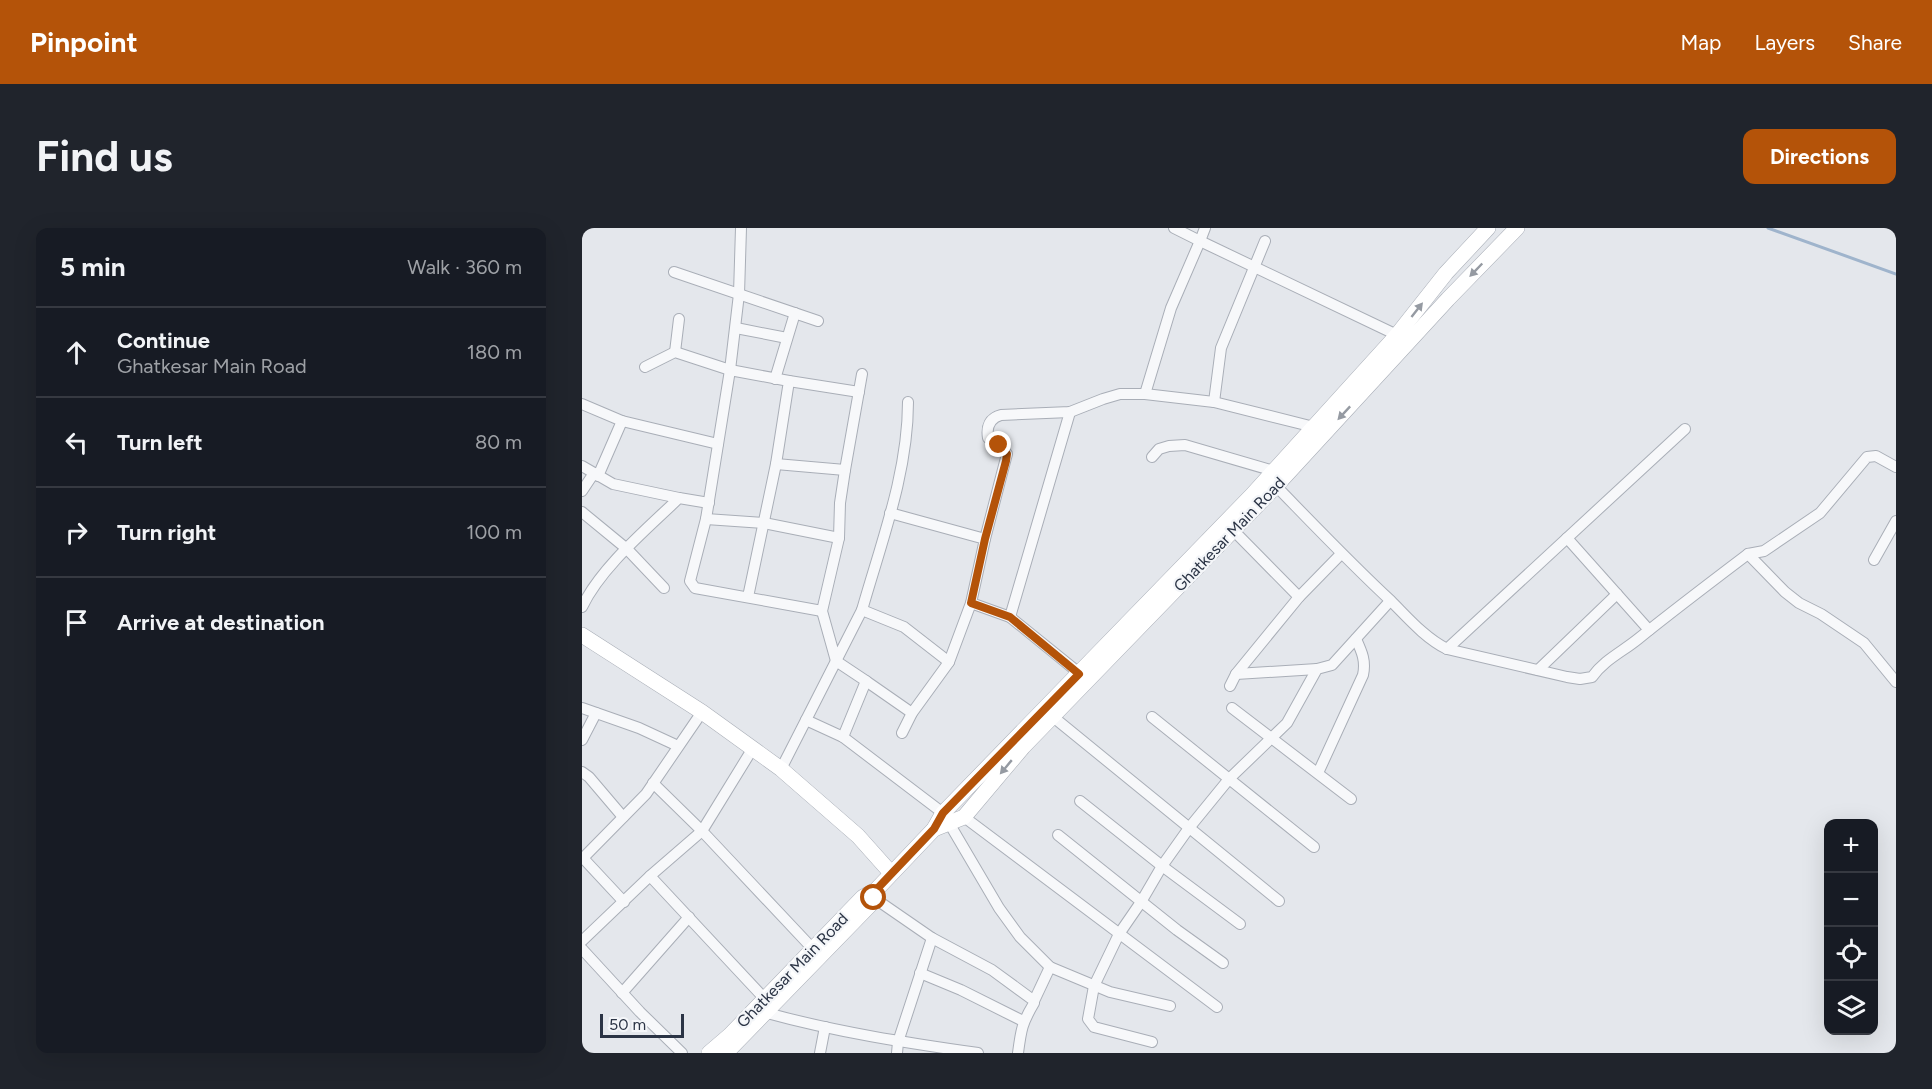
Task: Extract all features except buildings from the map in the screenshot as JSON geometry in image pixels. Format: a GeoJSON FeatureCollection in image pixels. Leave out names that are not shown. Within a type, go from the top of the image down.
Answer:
{"type":"FeatureCollection","features":[{"type":"Feature","properties":{"kind":"main road","name":"Ghatkesar Main Road"},"geometry":{"type":"LineString","coordinates":[[709,1053],[765,1006],[870,905],[875,894],[891,873],[1275,478],[1403,339],[1446,273],[1488,228]]}},
{"type":"Feature","properties":{"kind":"main road","name":"Ghatkesar Main Road"},"geometry":{"type":"LineString","coordinates":[[946,818],[964,817],[1083,677],[1233,530],[1314,427],[1517,228]]}},
{"type":"Feature","properties":{"kind":"main road"},"geometry":{"type":"LineString","coordinates":[[582,635],[702,712],[781,769],[858,836],[891,873]]}},
{"type":"Feature","properties":{"kind":"main road","name":"Ghatkesar Main Road"},"geometry":{"type":"LineString","coordinates":[[726,1053],[813,949],[863,897],[875,894]]}},
{"type":"Feature","properties":{"kind":"street"},"geometry":{"type":"LineString","coordinates":[[741,228],[739,294],[730,370],[706,519],[690,581],[695,588],[822,611]]}},
{"type":"Feature","properties":{"kind":"street"},"geometry":{"type":"LineString","coordinates":[[1174,228],[1403,339]]}},
{"type":"Feature","properties":{"kind":"street"},"geometry":{"type":"LineString","coordinates":[[1145,394],[1171,309],[1205,228]]}},
{"type":"Feature","properties":{"kind":"street"},"geometry":{"type":"LineString","coordinates":[[1214,402],[1221,348],[1265,241]]}},
{"type":"Feature","properties":{"kind":"street"},"geometry":{"type":"LineString","coordinates":[[674,272],[818,321]]}},
{"type":"Feature","properties":{"kind":"street"},"geometry":{"type":"LineString","coordinates":[[775,379],[795,313]]}},
{"type":"Feature","properties":{"kind":"street"},"geometry":{"type":"LineString","coordinates":[[675,352],[679,319]]}},
{"type":"Feature","properties":{"kind":"street"},"geometry":{"type":"LineString","coordinates":[[736,328],[786,338]]}},
{"type":"Feature","properties":{"kind":"street"},"geometry":{"type":"LineString","coordinates":[[645,367],[675,352],[730,370],[859,392]]}},
{"type":"Feature","properties":{"kind":"street"},"geometry":{"type":"LineString","coordinates":[[862,374],[844,470],[839,538],[822,611],[836,662],[912,713]]}},
{"type":"Feature","properties":{"kind":"street"},"geometry":{"type":"LineString","coordinates":[[748,597],[776,464],[789,381]]}},
{"type":"Feature","properties":{"kind":"street"},"geometry":{"type":"LineString","coordinates":[[902,733],[912,713],[949,662],[971,603],[1007,454],[988,438],[990,420],[994,417],[1070,412],[1120,394],[1145,394],[1214,402],[1314,427]]}},
{"type":"Feature","properties":{"kind":"street"},"geometry":{"type":"LineString","coordinates":[[781,769],[862,610],[890,513],[905,449],[908,402]]}},
{"type":"Feature","properties":{"kind":"street"},"geometry":{"type":"LineString","coordinates":[[582,404],[622,422],[718,444]]}},
{"type":"Feature","properties":{"kind":"street"},"geometry":{"type":"LineString","coordinates":[[1010,617],[1070,412]]}},
{"type":"Feature","properties":{"kind":"street"},"geometry":{"type":"LineString","coordinates":[[582,491],[596,475],[622,422]]}},
{"type":"Feature","properties":{"kind":"street"},"geometry":{"type":"LineString","coordinates":[[1447,649],[1685,429]]}},
{"type":"Feature","properties":{"kind":"street"},"geometry":{"type":"LineString","coordinates":[[1152,457],[1159,449],[1185,445],[1275,478],[1341,554],[1437,644],[1447,649],[1580,679],[1592,677],[1599,667],[1748,554],[1764,552],[1820,513],[1867,457],[1876,456],[1896,467]]}},
{"type":"Feature","properties":{"kind":"street"},"geometry":{"type":"LineString","coordinates":[[776,464],[844,470]]}},
{"type":"Feature","properties":{"kind":"street"},"geometry":{"type":"LineString","coordinates":[[582,466],[613,484],[709,503]]}},
{"type":"Feature","properties":{"kind":"street"},"geometry":{"type":"LineString","coordinates":[[582,607],[590,592],[627,549],[679,498]]}},
{"type":"Feature","properties":{"kind":"street"},"geometry":{"type":"LineString","coordinates":[[582,512],[627,549],[664,588]]}},
{"type":"Feature","properties":{"kind":"street"},"geometry":{"type":"LineString","coordinates":[[890,513],[985,539]]}},
{"type":"Feature","properties":{"kind":"street"},"geometry":{"type":"LineString","coordinates":[[706,519],[764,523],[839,538]]}},
{"type":"Feature","properties":{"kind":"street"},"geometry":{"type":"LineString","coordinates":[[1874,560],[1896,521]]}},
{"type":"Feature","properties":{"kind":"street"},"geometry":{"type":"LineString","coordinates":[[1233,530],[1299,597]]}},
{"type":"Feature","properties":{"kind":"street"},"geometry":{"type":"LineString","coordinates":[[1567,538],[1649,630]]}},
{"type":"Feature","properties":{"kind":"street"},"geometry":{"type":"LineString","coordinates":[[1230,687],[1236,674],[1299,597],[1341,554]]}},
{"type":"Feature","properties":{"kind":"street"},"geometry":{"type":"LineString","coordinates":[[1748,554],[1799,603],[1821,614],[1864,643],[1896,682]]}},
{"type":"Feature","properties":{"kind":"street"},"geometry":{"type":"LineString","coordinates":[[1538,670],[1617,594]]}},
{"type":"Feature","properties":{"kind":"street"},"geometry":{"type":"LineString","coordinates":[[1236,674],[1317,669],[1332,665],[1390,601]]}},
{"type":"Feature","properties":{"kind":"street"},"geometry":{"type":"LineString","coordinates":[[971,603],[1010,617],[1083,677]]}},
{"type":"Feature","properties":{"kind":"street"},"geometry":{"type":"LineString","coordinates":[[862,610],[903,627],[949,662]]}},
{"type":"Feature","properties":{"kind":"street"},"geometry":{"type":"LineString","coordinates":[[1318,773],[1363,675],[1365,662],[1356,639]]}},
{"type":"Feature","properties":{"kind":"street"},"geometry":{"type":"LineString","coordinates":[[1152,1042],[1094,1027],[1088,1019],[1094,986],[1119,934],[1162,866],[1229,779],[1287,723],[1317,669]]}},
{"type":"Feature","properties":{"kind":"street"},"geometry":{"type":"LineString","coordinates":[[843,737],[866,681]]}},
{"type":"Feature","properties":{"kind":"street"},"geometry":{"type":"LineString","coordinates":[[582,708],[639,728],[678,746]]}},
{"type":"Feature","properties":{"kind":"street"},"geometry":{"type":"LineString","coordinates":[[1232,708],[1351,799]]}},
{"type":"Feature","properties":{"kind":"street"},"geometry":{"type":"LineString","coordinates":[[624,902],[582,858],[646,794],[702,712]]}},
{"type":"Feature","properties":{"kind":"street"},"geometry":{"type":"LineString","coordinates":[[582,740],[596,714]]}},
{"type":"Feature","properties":{"kind":"street"},"geometry":{"type":"LineString","coordinates":[[1052,716],[1279,901]]}},
{"type":"Feature","properties":{"kind":"street"},"geometry":{"type":"LineString","coordinates":[[1152,717],[1314,847]]}},
{"type":"Feature","properties":{"kind":"street"},"geometry":{"type":"LineString","coordinates":[[806,720],[843,737],[946,818],[999,908],[1020,937],[1050,967],[1110,992],[1170,1006]]}},
{"type":"Feature","properties":{"kind":"street"},"geometry":{"type":"LineString","coordinates":[[582,941],[650,876],[702,831],[753,748]]}},
{"type":"Feature","properties":{"kind":"street"},"geometry":{"type":"LineString","coordinates":[[582,772],[589,777],[623,817]]}},
{"type":"Feature","properties":{"kind":"street"},"geometry":{"type":"LineString","coordinates":[[653,783],[702,831],[813,949]]}},
{"type":"Feature","properties":{"kind":"street"},"geometry":{"type":"LineString","coordinates":[[1080,801],[1240,924]]}},
{"type":"Feature","properties":{"kind":"street"},"geometry":{"type":"LineString","coordinates":[[964,817],[1217,1007]]}},
{"type":"Feature","properties":{"kind":"street"},"geometry":{"type":"LineString","coordinates":[[1058,835],[1222,963]]}},
{"type":"Feature","properties":{"kind":"street"},"geometry":{"type":"LineString","coordinates":[[650,876],[689,917],[765,1006],[825,1027],[898,1048],[978,1053]]}},
{"type":"Feature","properties":{"kind":"street"},"geometry":{"type":"LineString","coordinates":[[875,894],[932,938],[992,970],[1034,1001]]}},
{"type":"Feature","properties":{"kind":"street"},"geometry":{"type":"LineString","coordinates":[[622,993],[689,917]]}},
{"type":"Feature","properties":{"kind":"street"},"geometry":{"type":"LineString","coordinates":[[898,1048],[932,938]]}},
{"type":"Feature","properties":{"kind":"street"},"geometry":{"type":"LineString","coordinates":[[582,949],[682,1053]]}},
{"type":"Feature","properties":{"kind":"street"},"geometry":{"type":"LineString","coordinates":[[1018,1053],[1023,1021],[1050,967]]}},
{"type":"Feature","properties":{"kind":"street"},"geometry":{"type":"LineString","coordinates":[[920,973],[961,990],[1023,1021]]}},
{"type":"Feature","properties":{"kind":"street"},"geometry":{"type":"LineString","coordinates":[[820,1053],[825,1027]]}},
{"type":"Feature","properties":{"kind":"waterway"},"geometry":{"type":"LineString","coordinates":[[1768,228],[1896,274]]}},
{"type":"Feature","properties":{"kind":"route"},"geometry":{"type":"LineString","coordinates":[[874,898],[876,890],[934,829],[943,813],[1079,674],[1010,617],[971,603],[1006,461],[1007,454],[999,445]]}}]}
